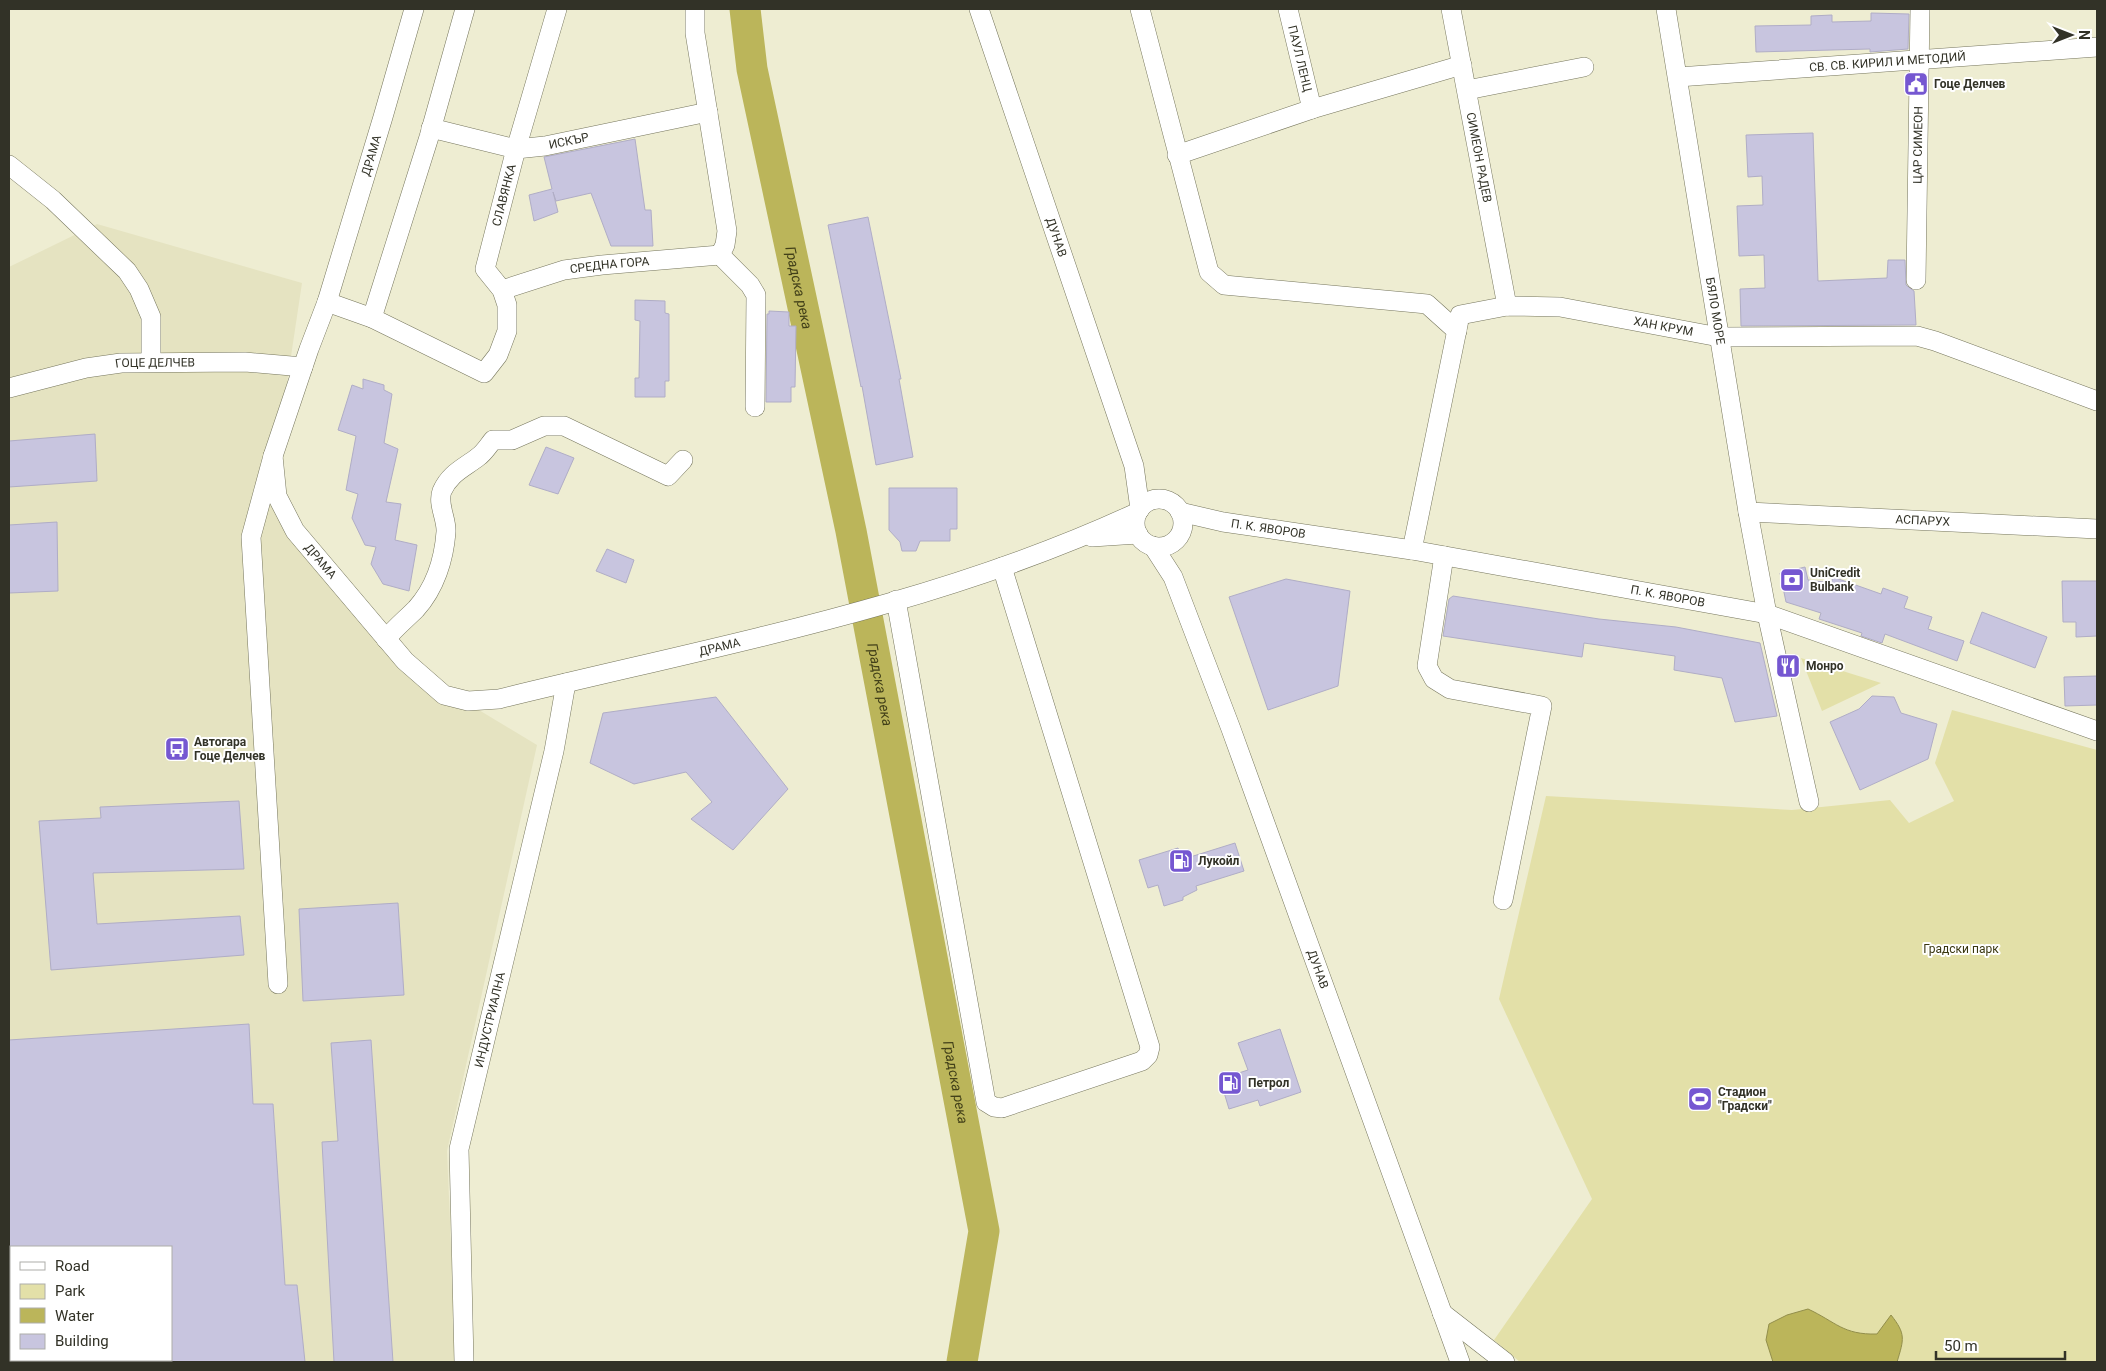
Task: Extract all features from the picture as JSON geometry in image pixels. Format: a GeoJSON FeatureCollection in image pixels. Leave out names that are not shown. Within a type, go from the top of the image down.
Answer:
{"type":"FeatureCollection","features":[{"type":"Feature","properties":{"kind":"street","name":"ДРАМА"},"geometry":{"type":"LineString","coordinates":[[414,9],[384,117],[327,302],[273,456],[277,496],[295,531],[412,667],[444,695],[468,701],[499,699],[839,618],[896,600]]}},
{"type":"Feature","properties":{"kind":"street"},"geometry":{"type":"LineString","coordinates":[[327,302],[372,318],[431,128],[465,9]]}},
{"type":"Feature","properties":{"kind":"street","name":"СЛАВЯНКА"},"geometry":{"type":"LineString","coordinates":[[372,318],[484,373],[498,355],[507,331],[507,305],[502,290],[485,269],[516,149],[557,9]]}},
{"type":"Feature","properties":{"kind":"street"},"geometry":{"type":"LineString","coordinates":[[696,9],[695,33],[727,232],[725,246],[720,255],[750,285],[756,295],[755,407]]}},
{"type":"Feature","properties":{"kind":"street","name":"ДУНАВ"},"geometry":{"type":"LineString","coordinates":[[979,9],[1134,466],[1145,506],[1135,519],[1165,533],[1172,577],[1231,729],[1460,1362]]}},
{"type":"Feature","properties":{"kind":"street"},"geometry":{"type":"LineString","coordinates":[[1140,9],[1208,272],[1224,285],[1427,304],[1457,331]]}},
{"type":"Feature","properties":{"kind":"street","name":"ПАУЛ ЛЕНЦ"},"geometry":{"type":"LineString","coordinates":[[1288,9],[1312,109]]}},
{"type":"Feature","properties":{"kind":"street","name":"СИМЕОН РАДЕВ"},"geometry":{"type":"LineString","coordinates":[[1451,9],[1507,306]]}},
{"type":"Feature","properties":{"kind":"street","name":"БЯЛО МОРЕ"},"geometry":{"type":"LineString","coordinates":[[1666,9],[1748,512],[1767,614],[1809,802]]}},
{"type":"Feature","properties":{"kind":"street","name":"ЦАР СИМЕОН"},"geometry":{"type":"LineString","coordinates":[[1916,280],[1921,59],[1920,9]]}},
{"type":"Feature","properties":{"kind":"street","name":"СВ. СВ. КИРИЛ И МЕТОДИЙ"},"geometry":{"type":"LineString","coordinates":[[1678,77],[2097,47]]}},
{"type":"Feature","properties":{"kind":"street"},"geometry":{"type":"LineString","coordinates":[[1177,155],[1312,109],[1462,66]]}},
{"type":"Feature","properties":{"kind":"street"},"geometry":{"type":"LineString","coordinates":[[1467,90],[1584,67]]}},
{"type":"Feature","properties":{"kind":"street","name":"ИСКЪР"},"geometry":{"type":"LineString","coordinates":[[431,128],[516,149],[545,146],[708,112]]}},
{"type":"Feature","properties":{"kind":"street"},"geometry":{"type":"LineString","coordinates":[[9,165],[53,200],[127,271],[139,290],[151,316],[151,362]]}},
{"type":"Feature","properties":{"kind":"street","name":"СРЕДНА ГОРА"},"geometry":{"type":"LineString","coordinates":[[502,290],[564,270],[720,255]]}},
{"type":"Feature","properties":{"kind":"street","name":"ХАН КРУМ"},"geometry":{"type":"LineString","coordinates":[[1412,550],[1460,315],[1507,306],[1560,307],[1719,337],[1917,336],[1935,341],[2097,402]]}},
{"type":"Feature","properties":{"kind":"street","name":"ГОЦЕ ДЕЛЧЕВ"},"geometry":{"type":"LineString","coordinates":[[9,388],[86,368],[151,362],[245,362],[303,367]]}},
{"type":"Feature","properties":{"kind":"street"},"geometry":{"type":"LineString","coordinates":[[386,639],[416,608],[433,583],[443,556],[446,529],[442,512],[442,492],[454,472],[479,457],[493,440],[512,440],[544,426],[564,426],[668,476],[683,460]]}},
{"type":"Feature","properties":{"kind":"street"},"geometry":{"type":"LineString","coordinates":[[273,456],[251,537],[278,984]]}},
{"type":"Feature","properties":{"kind":"street"},"geometry":{"type":"LineString","coordinates":[[1145,506],[1170,502],[1165,533]]}},
{"type":"Feature","properties":{"kind":"street","name":"П. К. ЯВОРОВ"},"geometry":{"type":"LineString","coordinates":[[896,600],[1002,567],[1084,537],[1145,506]]}},
{"type":"Feature","properties":{"kind":"street","name":"АСПАРУХ"},"geometry":{"type":"LineString","coordinates":[[1748,512],[2097,529]]}},
{"type":"Feature","properties":{"kind":"street","name":"П. К. ЯВОРОВ"},"geometry":{"type":"LineString","coordinates":[[1084,537],[1165,533],[1223,522],[1412,550],[1767,614],[2097,731]]}},
{"type":"Feature","properties":{"kind":"street"},"geometry":{"type":"LineString","coordinates":[[1444,556],[1427,666],[1434,679],[1450,689],[1542,706],[1503,900]]}},
{"type":"Feature","properties":{"kind":"street"},"geometry":{"type":"LineString","coordinates":[[896,600],[986,1102],[994,1107],[1002,1108],[1142,1061],[1148,1055],[1150,1047],[1002,567]]}},
{"type":"Feature","properties":{"kind":"street","name":"ИНДУСТРИАЛНА"},"geometry":{"type":"LineString","coordinates":[[464,1362],[459,1149],[552,761],[566,682]]}},
{"type":"Feature","properties":{"kind":"street"},"geometry":{"type":"LineString","coordinates":[[1442,1313],[1505,1362]]}},
{"type":"Feature","properties":{"kind":"shaded area"},"geometry":{"type":"Polygon","coordinates":[[[97,224],[302,283],[270,496],[439,686],[537,745],[447,1151],[456,1362],[9,1362],[9,267],[97,224]]]}},
{"type":"Feature","properties":{"kind":"green space"},"geometry":{"type":"Polygon","coordinates":[[[1801,658],[1881,683],[1822,711],[1801,658]]]}},
{"type":"Feature","properties":{"kind":"green space","name":"Градски парк"},"geometry":{"type":"Polygon","coordinates":[[[1952,710],[2097,750],[2097,1362],[1520,1362],[1494,1340],[1592,1199],[1499,999],[1546,796],[1792,810],[1890,800],[1909,823],[1954,801],[1935,763],[1952,710]]]}},
{"type":"Feature","properties":{"kind":"water"},"geometry":{"type":"Polygon","coordinates":[[[1808,1309],[1840,1327],[1865,1334],[1877,1334],[1891,1315],[1899,1327],[1902,1337],[1897,1362],[1773,1362],[1766,1340],[1769,1324],[1787,1315],[1808,1309]]]}},
{"type":"Feature","properties":{"kind":"building"},"geometry":{"type":"Polygon","coordinates":[[[1871,13],[1909,14],[1908,49],[1870,52],[1870,49],[1756,52],[1755,26],[1811,25],[1811,16],[1832,15],[1832,22],[1871,21],[1871,13]]]}},
{"type":"Feature","properties":{"kind":"building"},"geometry":{"type":"Polygon","coordinates":[[[1813,133],[1818,281],[1887,278],[1888,260],[1905,260],[1906,285],[1914,291],[1916,325],[1741,326],[1740,289],[1765,288],[1764,255],[1739,256],[1737,206],[1763,205],[1762,176],[1748,177],[1746,135],[1813,133]]]}},
{"type":"Feature","properties":{"kind":"building"},"geometry":{"type":"Polygon","coordinates":[[[635,139],[645,210],[651,210],[653,246],[611,246],[591,193],[556,201],[553,192],[558,212],[534,221],[529,195],[552,189],[544,157],[635,139]]]}},
{"type":"Feature","properties":{"kind":"building"},"geometry":{"type":"Polygon","coordinates":[[[868,217],[901,379],[899,379],[913,457],[876,465],[862,386],[828,225],[868,217]]]}},
{"type":"Feature","properties":{"kind":"building"},"geometry":{"type":"Polygon","coordinates":[[[635,300],[665,301],[665,313],[669,314],[669,381],[665,381],[665,397],[635,397],[635,378],[639,378],[640,321],[635,320],[635,300]]]}},
{"type":"Feature","properties":{"kind":"building"},"geometry":{"type":"Polygon","coordinates":[[[769,311],[789,312],[789,326],[796,326],[795,387],[791,387],[791,402],[766,402],[767,314],[769,314],[769,311]]]}},
{"type":"Feature","properties":{"kind":"building"},"geometry":{"type":"Polygon","coordinates":[[[363,379],[384,385],[384,390],[392,394],[384,443],[398,449],[386,502],[401,504],[395,540],[417,545],[409,591],[383,584],[371,564],[376,547],[365,545],[352,518],[358,494],[346,490],[356,436],[338,430],[352,385],[363,389],[363,379]]]}},
{"type":"Feature","properties":{"kind":"building"},"geometry":{"type":"Polygon","coordinates":[[[95,434],[97,481],[9,487],[9,441],[95,434]]]}},
{"type":"Feature","properties":{"kind":"building"},"geometry":{"type":"Polygon","coordinates":[[[546,447],[574,458],[558,494],[529,485],[546,447]]]}},
{"type":"Feature","properties":{"kind":"building"},"geometry":{"type":"Polygon","coordinates":[[[889,488],[957,488],[957,529],[950,529],[950,541],[920,541],[916,551],[902,551],[900,542],[889,530],[889,488]]]}},
{"type":"Feature","properties":{"kind":"building"},"geometry":{"type":"Polygon","coordinates":[[[57,522],[58,591],[9,593],[9,525],[57,522]]]}},
{"type":"Feature","properties":{"kind":"building"},"geometry":{"type":"Polygon","coordinates":[[[607,549],[634,560],[626,583],[596,571],[607,549]]]}},
{"type":"Feature","properties":{"kind":"building"},"geometry":{"type":"Polygon","coordinates":[[[1805,567],[1808,580],[1831,583],[1833,577],[1881,594],[1883,588],[1908,597],[1904,608],[1932,617],[1928,629],[1964,641],[1957,661],[1885,634],[1882,643],[1861,636],[1862,633],[1819,619],[1821,613],[1786,602],[1780,573],[1805,567]]]}},
{"type":"Feature","properties":{"kind":"building"},"geometry":{"type":"Polygon","coordinates":[[[1286,579],[1350,591],[1338,686],[1268,710],[1229,597],[1286,579]]]}},
{"type":"Feature","properties":{"kind":"building"},"geometry":{"type":"Polygon","coordinates":[[[2062,581],[2097,581],[2097,636],[2076,637],[2076,622],[2063,622],[2062,581]]]}},
{"type":"Feature","properties":{"kind":"building"},"geometry":{"type":"Polygon","coordinates":[[[1453,596],[1599,619],[1676,627],[1760,643],[1777,716],[1735,722],[1722,678],[1674,670],[1675,656],[1584,643],[1582,657],[1443,636],[1449,599],[1453,596]]]}},
{"type":"Feature","properties":{"kind":"building"},"geometry":{"type":"Polygon","coordinates":[[[1982,612],[2047,637],[2035,668],[1970,643],[1982,612]]]}},
{"type":"Feature","properties":{"kind":"building"},"geometry":{"type":"Polygon","coordinates":[[[2097,676],[2097,705],[2065,706],[2064,677],[2097,676]]]}},
{"type":"Feature","properties":{"kind":"building"},"geometry":{"type":"Polygon","coordinates":[[[1872,696],[1894,697],[1901,713],[1937,724],[1928,759],[1860,790],[1830,722],[1859,709],[1872,696]]]}},
{"type":"Feature","properties":{"kind":"building"},"geometry":{"type":"Polygon","coordinates":[[[716,697],[788,789],[733,850],[691,819],[712,802],[686,772],[634,784],[590,763],[603,713],[716,697]]]}},
{"type":"Feature","properties":{"kind":"building"},"geometry":{"type":"Polygon","coordinates":[[[239,801],[244,869],[93,873],[97,924],[240,916],[244,955],[51,970],[39,821],[101,818],[100,807],[239,801]]]}},
{"type":"Feature","properties":{"kind":"building"},"geometry":{"type":"Polygon","coordinates":[[[1235,843],[1244,871],[1196,886],[1197,890],[1183,897],[1183,900],[1164,906],[1158,885],[1148,888],[1139,860],[1178,848],[1180,854],[1186,853],[1187,858],[1235,843]]]}},
{"type":"Feature","properties":{"kind":"building"},"geometry":{"type":"Polygon","coordinates":[[[398,903],[404,995],[303,1001],[299,909],[398,903]]]}},
{"type":"Feature","properties":{"kind":"building"},"geometry":{"type":"Polygon","coordinates":[[[249,1024],[253,1104],[273,1104],[285,1285],[297,1285],[305,1362],[171,1362],[172,1246],[9,1247],[9,1040],[249,1024]]]}},
{"type":"Feature","properties":{"kind":"building"},"geometry":{"type":"Polygon","coordinates":[[[1280,1029],[1301,1092],[1260,1106],[1258,1100],[1229,1109],[1220,1079],[1248,1070],[1238,1043],[1280,1029]]]}},
{"type":"Feature","properties":{"kind":"building"},"geometry":{"type":"Polygon","coordinates":[[[371,1040],[393,1362],[334,1362],[322,1142],[338,1141],[331,1043],[371,1040]]]}},
{"type":"Feature","properties":{"kind":"waterway","name":"Градска река"},"geometry":{"type":"LineString","coordinates":[[745,9],[752,69],[851,531],[984,1231],[962,1362]]}},
{"type":"Feature","properties":{"kind":"place","name":"Гоце Делчев"},"geometry":{"type":"Point","coordinates":[1916,84]}},
{"type":"Feature","properties":{"kind":"place","name":"UniCredit Bulbank"},"geometry":{"type":"Point","coordinates":[1792,580]}},
{"type":"Feature","properties":{"kind":"place","name":"Монро"},"geometry":{"type":"Point","coordinates":[1788,666]}},
{"type":"Feature","properties":{"kind":"place","name":"Автогара Гоце Делчев"},"geometry":{"type":"Point","coordinates":[177,749]}},
{"type":"Feature","properties":{"kind":"place","name":"Лукойл"},"geometry":{"type":"Point","coordinates":[1181,861]}},
{"type":"Feature","properties":{"kind":"place","name":"Петрол"},"geometry":{"type":"Point","coordinates":[1230,1083]}},
{"type":"Feature","properties":{"kind":"place","name":"Стадион \"Градски\""},"geometry":{"type":"Point","coordinates":[1700,1099]}}]}
